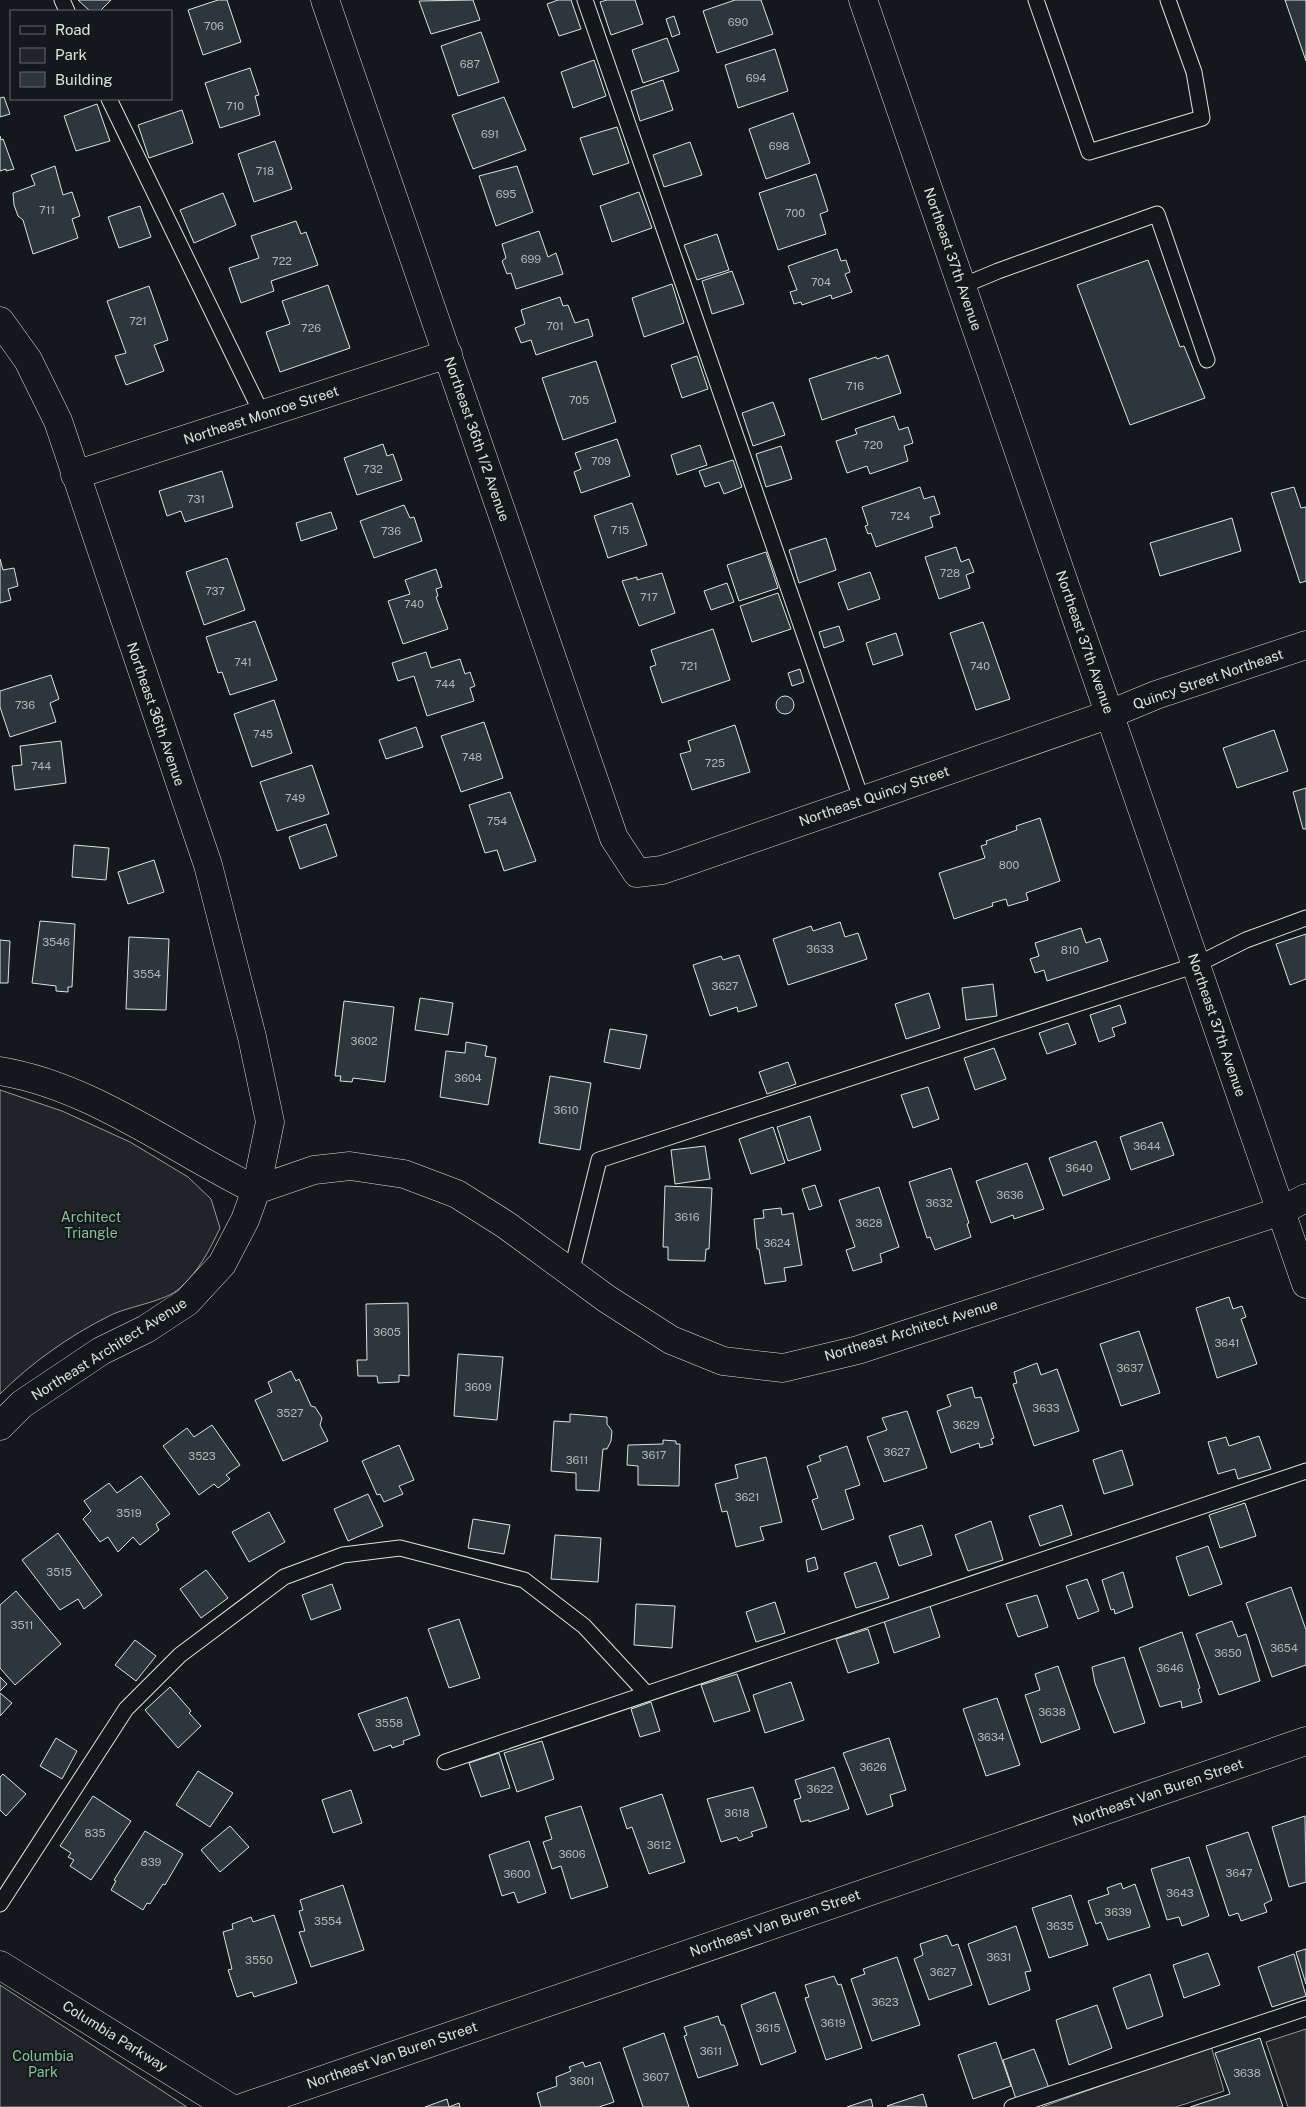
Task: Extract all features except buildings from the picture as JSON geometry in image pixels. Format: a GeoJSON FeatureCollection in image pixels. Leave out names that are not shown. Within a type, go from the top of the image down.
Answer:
{"type":"FeatureCollection","features":[{"type":"Feature","properties":{"kind":"street","name":"Northeast 36th 1/2 Avenue"},"geometry":{"type":"LineString","coordinates":[[325,0],[614,838],[637,873]]}},
{"type":"Feature","properties":{"kind":"street","name":"Northeast 37th Avenue"},"geometry":{"type":"LineString","coordinates":[[863,0],[1306,1284]]}},
{"type":"Feature","properties":{"kind":"street","name":"Northeast 36th Avenue"},"geometry":{"type":"LineString","coordinates":[[0,322],[28,360],[58,421],[208,865],[252,1037],[270,1122],[256,1190]]}},
{"type":"Feature","properties":{"kind":"street","name":"Northeast Monroe Street"},"geometry":{"type":"LineString","coordinates":[[75,476],[448,354]]}},
{"type":"Feature","properties":{"kind":"street","name":"Quincy Street Northeast"},"geometry":{"type":"LineString","coordinates":[[1110,714],[1156,695],[1306,645]]}},
{"type":"Feature","properties":{"kind":"street","name":"Northeast Quincy Street"},"geometry":{"type":"LineString","coordinates":[[637,873],[662,870],[680,864],[1110,714]]}},
{"type":"Feature","properties":{"kind":"street"},"geometry":{"type":"LineString","coordinates":[[0,1072],[16,1074],[95,1101],[211,1168],[256,1190]]}},
{"type":"Feature","properties":{"kind":"street","name":"Northeast Architect Avenue"},"geometry":{"type":"LineString","coordinates":[[0,1426],[22,1404],[85,1361],[146,1328],[187,1302],[222,1264],[245,1220],[256,1190],[314,1170],[350,1166],[404,1174],[457,1194],[506,1225],[607,1299],[672,1340],[723,1361],[782,1368],[858,1350],[1281,1211],[1306,1198]]}},
{"type":"Feature","properties":{"kind":"street","name":"Northeast Van Buren Street"},"geometry":{"type":"LineString","coordinates":[[244,2107],[1306,1741]]}},
{"type":"Feature","properties":{"kind":"street","name":"Columbia Parkway"},"geometry":{"type":"LineString","coordinates":[[0,1965],[230,2107]]}},
{"type":"Feature","properties":{"kind":"lane"},"geometry":{"type":"LineString","coordinates":[[585,0],[862,800]]}},
{"type":"Feature","properties":{"kind":"lane"},"geometry":{"type":"LineString","coordinates":[[1036,0],[1089,152],[1202,118],[1194,72],[1168,0]]}},
{"type":"Feature","properties":{"kind":"lane"},"geometry":{"type":"LineString","coordinates":[[110,100],[263,416]]}},
{"type":"Feature","properties":{"kind":"lane"},"geometry":{"type":"LineString","coordinates":[[962,286],[998,271],[1157,214],[1207,360]]}},
{"type":"Feature","properties":{"kind":"lane"},"geometry":{"type":"LineString","coordinates":[[571,1273],[599,1160],[1196,965],[1246,940],[1306,918]]}},
{"type":"Feature","properties":{"kind":"lane"},"geometry":{"type":"LineString","coordinates":[[445,1762],[646,1692],[1306,1472]]}},
{"type":"Feature","properties":{"kind":"lane"},"geometry":{"type":"LineString","coordinates":[[0,1904],[126,1709],[180,1655],[284,1577],[343,1555],[400,1548],[524,1580],[584,1626],[646,1692]]}},
{"type":"Feature","properties":{"kind":"lane"},"geometry":{"type":"LineString","coordinates":[[1012,2107],[1077,2089],[1306,2008]]}},
{"type":"Feature","properties":{"kind":"green space","name":"Architect Triangle"},"geometry":{"type":"Polygon","coordinates":[[[0,1090],[62,1111],[130,1142],[188,1177],[211,1199],[220,1228],[208,1253],[198,1268],[180,1288],[165,1297],[117,1312],[79,1332],[38,1361],[0,1394],[0,1090]]]}},
{"type":"Feature","properties":{"kind":"green space","name":"Columbia Park"},"geometry":{"type":"Polygon","coordinates":[[[0,1985],[187,2107],[0,2107],[0,1985]]]}},
{"type":"Feature","properties":{"kind":"shaded area"},"geometry":{"type":"Polygon","coordinates":[[[1306,2029],[1306,2107],[1288,2107],[1266,2042],[1306,2029]]]}},
{"type":"Feature","properties":{"kind":"shaded area"},"geometry":{"type":"Polygon","coordinates":[[[1211,2046],[1224,2091],[1176,2107],[1042,2107],[1211,2046]]]}}]}
